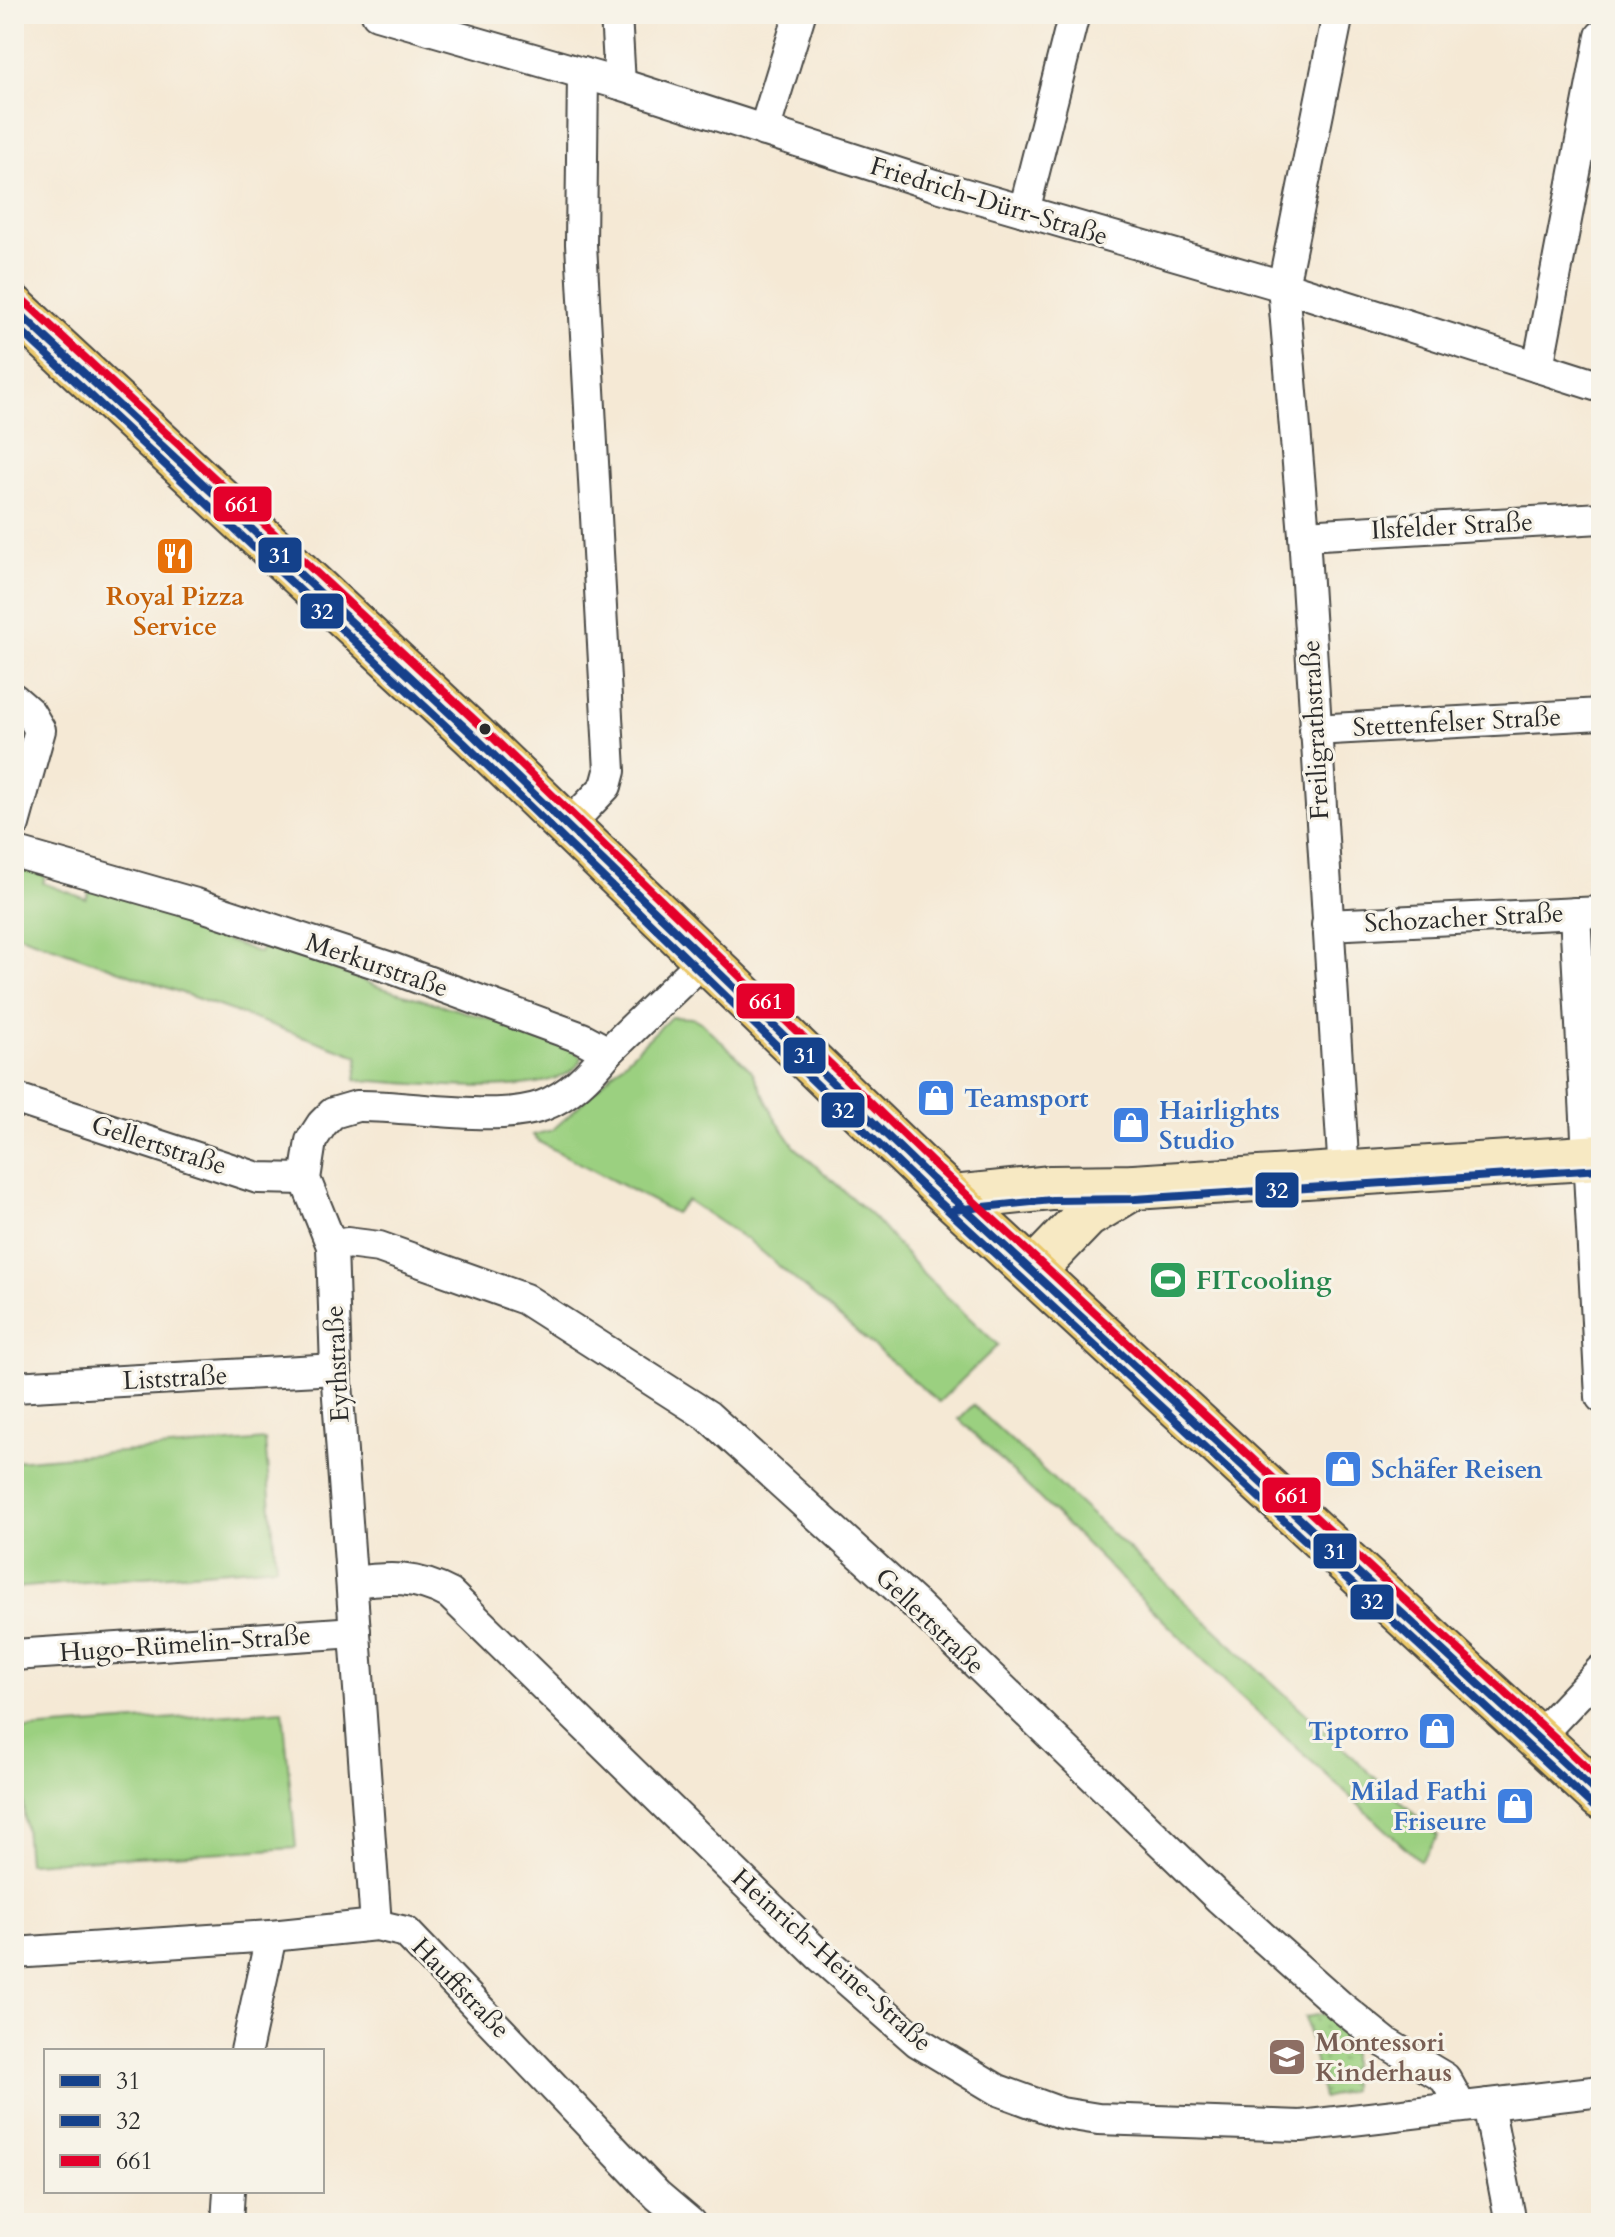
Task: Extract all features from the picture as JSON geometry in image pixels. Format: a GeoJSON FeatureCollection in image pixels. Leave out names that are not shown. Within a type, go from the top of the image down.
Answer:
{"type":"FeatureCollection","features":[{"type":"Feature","properties":{"kind":"main road"},"geometry":{"type":"LineString","coordinates":[[14,308],[567,827],[953,1198],[1601,1797]]}},
{"type":"Feature","properties":{"kind":"street","name":"Friedrich-Dürr-Straße"},"geometry":{"type":"LineString","coordinates":[[377,14],[620,84],[1024,211],[1283,286],[1601,387]]}},
{"type":"Feature","properties":{"kind":"street"},"geometry":{"type":"LineString","coordinates":[[616,14],[620,84]]}},
{"type":"Feature","properties":{"kind":"street"},"geometry":{"type":"LineString","coordinates":[[764,131],[800,14]]}},
{"type":"Feature","properties":{"kind":"street"},"geometry":{"type":"LineString","coordinates":[[1024,211],[1074,14]]}},
{"type":"Feature","properties":{"kind":"street","name":"Freiligrathstraße"},"geometry":{"type":"LineString","coordinates":[[1338,14],[1283,286],[1304,535],[1344,1174]]}},
{"type":"Feature","properties":{"kind":"street"},"geometry":{"type":"LineString","coordinates":[[1538,367],[1601,36]]}},
{"type":"Feature","properties":{"kind":"street"},"geometry":{"type":"LineString","coordinates":[[567,827],[606,786],[610,771],[581,244],[583,73]]}},
{"type":"Feature","properties":{"kind":"street","name":"Ilsfelder Straße"},"geometry":{"type":"LineString","coordinates":[[1304,535],[1601,518]]}},
{"type":"Feature","properties":{"kind":"street"},"geometry":{"type":"LineString","coordinates":[[14,699],[30,713],[40,730],[14,824]]}},
{"type":"Feature","properties":{"kind":"street","name":"Stettenfelser Straße"},"geometry":{"type":"LineString","coordinates":[[1314,730],[1601,714]]}},
{"type":"Feature","properties":{"kind":"street","name":"Merkurstraße"},"geometry":{"type":"LineString","coordinates":[[14,852],[196,904],[394,969],[582,1038],[608,1052]]}},
{"type":"Feature","properties":{"kind":"street"},"geometry":{"type":"LineString","coordinates":[[1588,912],[1601,1397]]}},
{"type":"Feature","properties":{"kind":"street","name":"Schozacher Straße"},"geometry":{"type":"LineString","coordinates":[[1327,925],[1588,912]]}},
{"type":"Feature","properties":{"kind":"street"},"geometry":{"type":"LineString","coordinates":[[305,1179],[311,1141],[333,1113],[343,1108],[371,1105],[528,1110],[560,1097],[578,1084],[705,959]]}},
{"type":"Feature","properties":{"kind":"street","name":"Gellertstraße"},"geometry":{"type":"LineString","coordinates":[[14,1098],[258,1178],[305,1179]]}},
{"type":"Feature","properties":{"kind":"street"},"geometry":{"type":"LineString","coordinates":[[953,1198],[1051,1188],[1134,1187],[1595,1157]]}},
{"type":"Feature","properties":{"kind":"street","name":"Eythstraße"},"geometry":{"type":"LineString","coordinates":[[305,1179],[332,1246],[336,1369],[376,1925]]}},
{"type":"Feature","properties":{"kind":"street"},"geometry":{"type":"LineString","coordinates":[[1033,1271],[1086,1216],[1134,1187]]}},
{"type":"Feature","properties":{"kind":"street","name":"Gellertstraße"},"geometry":{"type":"LineString","coordinates":[[332,1246],[347,1243],[379,1247],[525,1299],[708,1416],[915,1604],[1219,1898],[1374,2034],[1445,2078],[1474,2104]]}},
{"type":"Feature","properties":{"kind":"street","name":"Liststraße"},"geometry":{"type":"LineString","coordinates":[[14,1387],[336,1369]]}},
{"type":"Feature","properties":{"kind":"street","name":"Heinrich-Heine-Straße"},"geometry":{"type":"LineString","coordinates":[[353,1582],[403,1578],[434,1586],[450,1594],[820,1956],[918,2042],[998,2090],[1061,2113],[1085,2117],[1301,2126],[1601,2091]]}},
{"type":"Feature","properties":{"kind":"street","name":"Hugo-Rümelin-Straße"},"geometry":{"type":"LineString","coordinates":[[14,1655],[355,1632]]}},
{"type":"Feature","properties":{"kind":"street"},"geometry":{"type":"LineString","coordinates":[[1536,1739],[1601,1670]]}},
{"type":"Feature","properties":{"kind":"street","name":"Hauffstraße"},"geometry":{"type":"LineString","coordinates":[[14,1953],[271,1936],[376,1925],[406,1932],[654,2209],[690,2223]]}},
{"type":"Feature","properties":{"kind":"street"},"geometry":{"type":"LineString","coordinates":[[246,2049],[271,1936]]}},
{"type":"Feature","properties":{"kind":"street"},"geometry":{"type":"LineString","coordinates":[[1474,2104],[1511,2223]]}},
{"type":"Feature","properties":{"kind":"street"},"geometry":{"type":"LineString","coordinates":[[227,2223],[229,2193]]}},
{"type":"Feature","properties":{"kind":"green space"},"geometry":{"type":"Polygon","coordinates":[[[14,862],[47,871],[43,883],[86,899],[91,887],[222,925],[217,937],[260,953],[265,941],[379,987],[559,1039],[582,1057],[570,1072],[547,1081],[515,1086],[442,1086],[355,1080],[358,1056],[14,933],[14,862]]]}},
{"type":"Feature","properties":{"kind":"green space"},"geometry":{"type":"Polygon","coordinates":[[[671,1017],[693,1018],[702,1023],[752,1071],[776,1120],[795,1147],[874,1218],[924,1275],[998,1345],[939,1402],[753,1244],[687,1200],[675,1213],[539,1142],[533,1135],[552,1130],[671,1017]]]}},
{"type":"Feature","properties":{"kind":"green space"},"geometry":{"type":"Polygon","coordinates":[[[973,1405],[1438,1836],[1420,1861],[1234,1690],[959,1419],[973,1405]]]}},
{"type":"Feature","properties":{"kind":"green space"},"geometry":{"type":"Polygon","coordinates":[[[265,1440],[276,1566],[14,1588],[14,1461],[265,1440]]]}},
{"type":"Feature","properties":{"kind":"green space"},"geometry":{"type":"Polygon","coordinates":[[[283,1710],[296,1848],[28,1863],[17,1730],[283,1710]]]}},
{"type":"Feature","properties":{"kind":"green space"},"geometry":{"type":"Polygon","coordinates":[[[1323,2014],[1347,2031],[1351,2044],[1351,2090],[1323,2098],[1305,2017],[1323,2014]]]}},
{"type":"Feature","properties":{"kind":"transit line","name":"661"},"geometry":{"type":"LineString","coordinates":[[22,299],[480,725],[940,1170],[1601,1781]]}},
{"type":"Feature","properties":{"kind":"transit line","name":"31"},"geometry":{"type":"LineString","coordinates":[[14,308],[472,734],[932,1179],[1601,1797]]}},
{"type":"Feature","properties":{"kind":"transit line","name":"32"},"geometry":{"type":"LineString","coordinates":[[14,324],[464,743],[924,1188],[1593,1806]]}},
{"type":"Feature","properties":{"kind":"transit line","name":"32"},"geometry":{"type":"LineString","coordinates":[[954,1210],[1052,1200],[1135,1199],[1601,1169]]}},
{"type":"Feature","properties":{"kind":"place","name":"Royal Pizza Service"},"geometry":{"type":"Point","coordinates":[175,556]}},
{"type":"Feature","properties":{"kind":"place","name":"Teamsport"},"geometry":{"type":"Point","coordinates":[936,1098]}},
{"type":"Feature","properties":{"kind":"place","name":"Hairlights Studio"},"geometry":{"type":"Point","coordinates":[1131,1125]}},
{"type":"Feature","properties":{"kind":"place","name":"FITcooling"},"geometry":{"type":"Point","coordinates":[1168,1280]}},
{"type":"Feature","properties":{"kind":"place","name":"Schäfer Reisen"},"geometry":{"type":"Point","coordinates":[1343,1469]}},
{"type":"Feature","properties":{"kind":"place","name":"Tiptorro"},"geometry":{"type":"Point","coordinates":[1437,1731]}},
{"type":"Feature","properties":{"kind":"place","name":"Milad Fathi Friseure"},"geometry":{"type":"Point","coordinates":[1515,1806]}},
{"type":"Feature","properties":{"kind":"place","name":"Montessori Kinderhaus"},"geometry":{"type":"Point","coordinates":[1287,2057]}}]}
